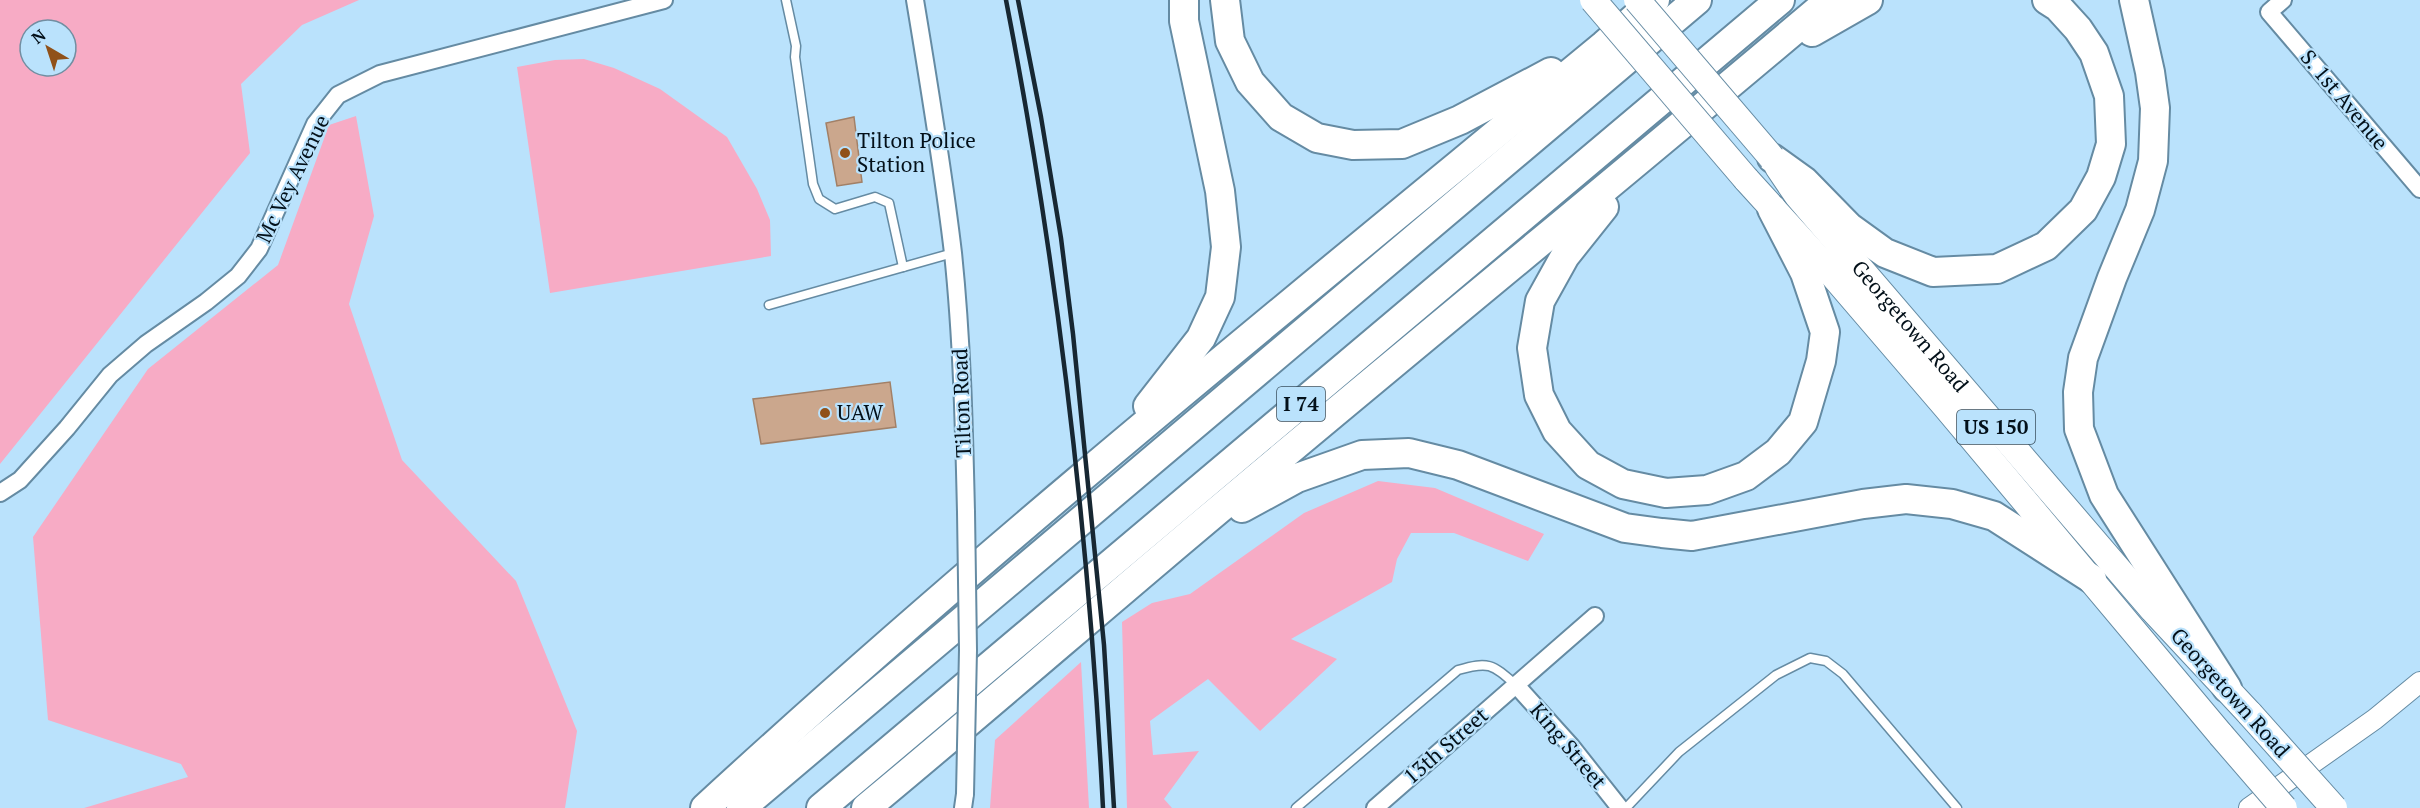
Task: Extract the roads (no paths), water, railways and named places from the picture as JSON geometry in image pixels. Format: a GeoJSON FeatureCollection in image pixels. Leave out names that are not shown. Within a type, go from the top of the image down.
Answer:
{"type":"FeatureCollection","features":[{"type":"Feature","properties":{"kind":"highway"},"geometry":{"type":"LineString","coordinates":[[1113,450],[1201,338],[1220,297],[1226,247],[1220,192],[1184,21],[1184,0]]}},
{"type":"Feature","properties":{"kind":"highway"},"geometry":{"type":"LineString","coordinates":[[1225,0],[1230,40],[1250,82],[1281,117],[1317,138],[1353,145],[1402,144],[1460,120],[1604,45]]}},
{"type":"Feature","properties":{"kind":"highway"},"geometry":{"type":"LineString","coordinates":[[705,808],[799,722],[1113,450],[1604,45],[1655,0]]}},
{"type":"Feature","properties":{"kind":"highway","name":"I 74"},"geometry":{"type":"LineString","coordinates":[[741,808],[1697,0]]}},
{"type":"Feature","properties":{"kind":"highway","name":"I 74"},"geometry":{"type":"LineString","coordinates":[[821,808],[1780,0]]}},
{"type":"Feature","properties":{"kind":"highway"},"geometry":{"type":"LineString","coordinates":[[866,808],[1161,558],[1646,156],[1830,0]]}},
{"type":"Feature","properties":{"kind":"highway"},"geometry":{"type":"LineString","coordinates":[[1752,66],[1868,0]]}},
{"type":"Feature","properties":{"kind":"highway"},"geometry":{"type":"LineString","coordinates":[[1772,158],[1804,181],[1849,227],[1886,253],[1933,272],[1996,269],[2046,246],[2083,210],[2102,177],[2111,144],[2109,96],[2094,53],[2078,29],[2058,7],[2047,0]]}},
{"type":"Feature","properties":{"kind":"highway"},"geometry":{"type":"LineString","coordinates":[[2134,0],[2150,72],[2155,108],[2153,160],[2140,210],[2083,358],[2078,392],[2079,429],[2104,495],[2228,688]]}},
{"type":"Feature","properties":{"kind":"highway"},"geometry":{"type":"LineString","coordinates":[[1646,156],[1565,256],[1540,301],[1532,348],[1539,395],[1557,431],[1588,465],[1623,484],[1666,493],[1707,490],[1746,476],[1778,452],[1803,422],[1821,361],[1825,332],[1805,273],[1772,209]]}},
{"type":"Feature","properties":{"kind":"highway"},"geometry":{"type":"LineString","coordinates":[[1161,558],[1224,517],[1297,478],[1362,454],[1408,453],[1458,465],[1625,528],[1692,536],[1863,504],[1906,499],[1952,504],[1994,516],[2092,579]]}},
{"type":"Feature","properties":{"kind":"main road","name":"Georgetown Road"},"geometry":{"type":"LineString","coordinates":[[1593,0],[1772,209],[1825,266],[2284,808]]}},
{"type":"Feature","properties":{"kind":"main road","name":"Georgetown Road"},"geometry":{"type":"LineString","coordinates":[[1637,0],[1772,158],[1797,195],[2153,610],[2228,688],[2334,808]]}},
{"type":"Feature","properties":{"kind":"street","name":"Mc Vey Avenue"},"geometry":{"type":"LineString","coordinates":[[0,493],[20,480],[67,428],[110,375],[146,344],[207,302],[238,276],[259,249],[315,124],[338,95],[380,75],[664,0]]}},
{"type":"Feature","properties":{"kind":"street","name":"Tilton Road"},"geometry":{"type":"LineString","coordinates":[[915,0],[953,253],[962,380],[968,650],[964,801]]}},
{"type":"Feature","properties":{"kind":"street","name":"S. 1st Avenue"},"geometry":{"type":"LineString","coordinates":[[2275,4],[2420,189]]}},
{"type":"Feature","properties":{"kind":"street","name":"13th Street"},"geometry":{"type":"LineString","coordinates":[[1375,808],[1595,616]]}},
{"type":"Feature","properties":{"kind":"street"},"geometry":{"type":"LineString","coordinates":[[2249,808],[2374,719],[2420,682]]}},
{"type":"Feature","properties":{"kind":"street","name":"King Street"},"geometry":{"type":"LineString","coordinates":[[1516,685],[1571,746],[1620,808]]}},
{"type":"Feature","properties":{"kind":"lane"},"geometry":{"type":"LineString","coordinates":[[786,0],[796,46],[795,57],[813,184],[819,199],[835,209],[875,197],[889,202],[903,267]]}},
{"type":"Feature","properties":{"kind":"lane"},"geometry":{"type":"LineString","coordinates":[[769,305],[953,253]]}},
{"type":"Feature","properties":{"kind":"lane"},"geometry":{"type":"LineString","coordinates":[[1626,808],[1679,752],[1776,675],[1810,658],[1826,661],[1843,674],[1957,808]]}},
{"type":"Feature","properties":{"kind":"lane"},"geometry":{"type":"LineString","coordinates":[[1296,808],[1458,670],[1481,664],[1497,669],[1516,685]]}},
{"type":"Feature","properties":{"kind":"railway"},"geometry":{"type":"LineString","coordinates":[[1006,0],[1041,201],[1069,402],[1089,605],[1103,808]]}},
{"type":"Feature","properties":{"kind":"railway"},"geometry":{"type":"LineString","coordinates":[[1018,0],[1041,117],[1061,238],[1073,334],[1104,645],[1114,808]]}},
{"type":"Feature","properties":{"kind":"place","name":"Tilton Police Station"},"geometry":{"type":"Point","coordinates":[845,153]}},
{"type":"Feature","properties":{"kind":"place","name":"UAW"},"geometry":{"type":"Point","coordinates":[825,413]}}]}
